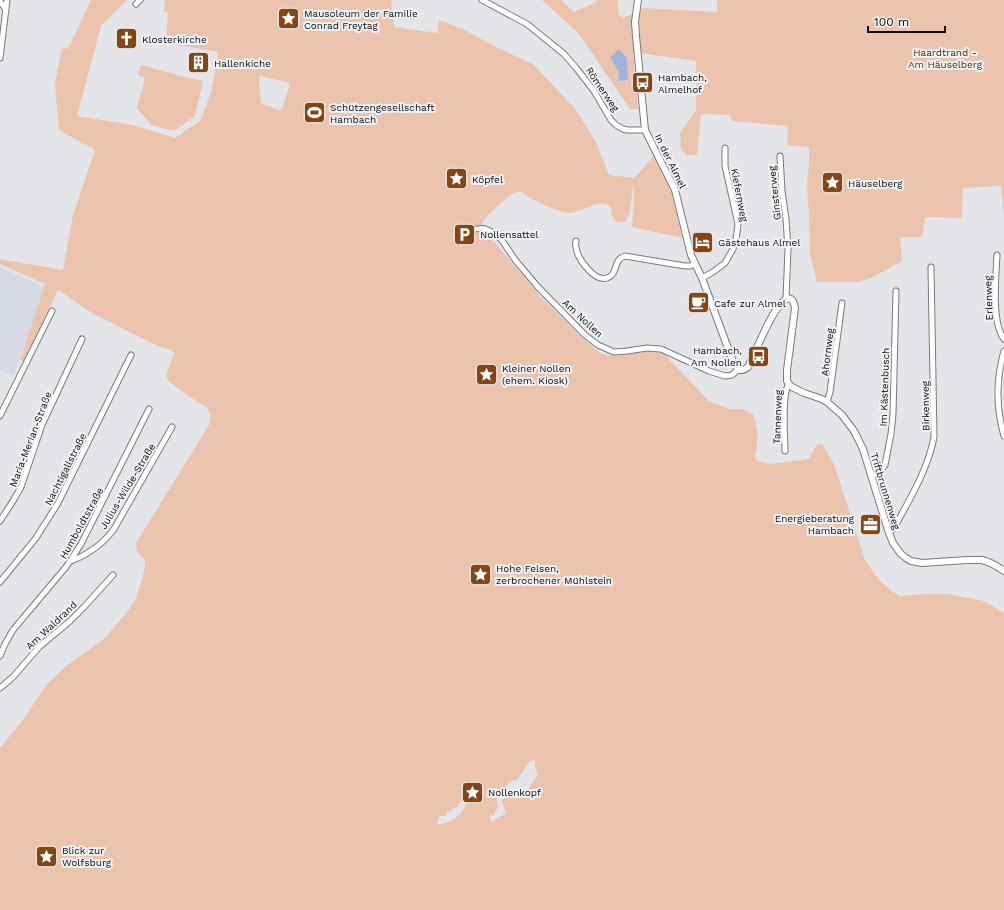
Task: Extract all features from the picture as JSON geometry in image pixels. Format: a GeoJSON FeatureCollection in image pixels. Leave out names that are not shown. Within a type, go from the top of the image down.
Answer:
{"type":"FeatureCollection","features":[{"type":"Feature","properties":{"kind":"street"},"geometry":{"type":"LineString","coordinates":[[0,58],[7,0]]}},
{"type":"Feature","properties":{"kind":"street","name":"Römerweg"},"geometry":{"type":"LineString","coordinates":[[482,0],[527,24],[564,54],[594,91],[611,120],[616,125],[627,130],[645,130]]}},
{"type":"Feature","properties":{"kind":"street"},"geometry":{"type":"LineString","coordinates":[[638,0],[635,29],[645,130]]}},
{"type":"Feature","properties":{"kind":"street"},"geometry":{"type":"LineString","coordinates":[[0,1],[6,10]]}},
{"type":"Feature","properties":{"kind":"street","name":"In der Almel"},"geometry":{"type":"LineString","coordinates":[[645,130],[672,182],[691,255],[702,278],[732,359],[736,368],[739,369]]}},
{"type":"Feature","properties":{"kind":"street","name":"Kiefernweg"},"geometry":{"type":"LineString","coordinates":[[702,278],[725,263],[736,240],[738,224],[725,166],[725,148]]}},
{"type":"Feature","properties":{"kind":"street","name":"Ginsterweg"},"geometry":{"type":"LineString","coordinates":[[780,156],[788,249],[786,299]]}},
{"type":"Feature","properties":{"kind":"street","name":"Am Nollen"},"geometry":{"type":"LineString","coordinates":[[464,232],[477,228],[484,228],[488,229],[501,239],[520,266],[538,287],[585,335],[598,345],[614,352],[647,348],[661,349],[709,371],[724,376],[732,375],[739,369]]}},
{"type":"Feature","properties":{"kind":"street"},"geometry":{"type":"LineString","coordinates":[[576,241],[576,248],[580,259],[599,278],[606,278],[610,276],[615,271],[618,260],[621,257],[626,256],[685,266],[695,264]]}},
{"type":"Feature","properties":{"kind":"street","name":"Erlenweg"},"geometry":{"type":"LineString","coordinates":[[997,255],[996,312],[998,328],[1004,339]]}},
{"type":"Feature","properties":{"kind":"street","name":"Birkenweg"},"geometry":{"type":"LineString","coordinates":[[888,533],[894,528],[918,482],[930,452],[934,437],[931,267]]}},
{"type":"Feature","properties":{"kind":"street","name":"Im Kästenbusch"},"geometry":{"type":"LineString","coordinates":[[871,476],[882,469],[885,465],[892,430],[896,290]]}},
{"type":"Feature","properties":{"kind":"street"},"geometry":{"type":"LineString","coordinates":[[739,369],[742,370],[748,367],[773,314],[781,303],[786,299],[790,299],[793,301],[795,308],[787,370],[789,384]]}},
{"type":"Feature","properties":{"kind":"street","name":"Ahornweg"},"geometry":{"type":"LineString","coordinates":[[827,402],[830,392],[842,303]]}},
{"type":"Feature","properties":{"kind":"street"},"geometry":{"type":"LineString","coordinates":[[0,416],[52,311]]}},
{"type":"Feature","properties":{"kind":"street","name":"Maria-Merian-Straße"},"geometry":{"type":"LineString","coordinates":[[0,521],[21,487],[42,425],[82,339]]}},
{"type":"Feature","properties":{"kind":"street"},"geometry":{"type":"LineString","coordinates":[[1004,351],[999,378],[998,399],[1000,421],[1004,436]]}},
{"type":"Feature","properties":{"kind":"street","name":"Nachtigallstraße"},"geometry":{"type":"LineString","coordinates":[[0,582],[36,538],[58,504],[131,355]]}},
{"type":"Feature","properties":{"kind":"street","name":"Triftbrunnenweg"},"geometry":{"type":"LineString","coordinates":[[789,384],[796,390],[827,402],[842,415],[854,431],[863,449],[888,533],[897,548],[906,558],[911,561],[922,563],[982,560],[995,564],[1004,571]]}},
{"type":"Feature","properties":{"kind":"street","name":"Tannenweg"},"geometry":{"type":"LineString","coordinates":[[785,451],[785,397],[786,387],[789,384]]}},
{"type":"Feature","properties":{"kind":"street","name":"Humboldtstraße"},"geometry":{"type":"LineString","coordinates":[[0,656],[13,630],[71,560],[89,529],[149,409]]}},
{"type":"Feature","properties":{"kind":"street","name":"Julius-Wilde-Straße"},"geometry":{"type":"LineString","coordinates":[[71,560],[84,555],[101,544],[114,529],[172,427]]}},
{"type":"Feature","properties":{"kind":"street","name":"Am Waldrand"},"geometry":{"type":"LineString","coordinates":[[0,688],[13,677],[39,647],[70,621],[113,575]]}},
{"type":"Feature","properties":{"kind":"shaded area"},"geometry":{"type":"Polygon","coordinates":[[[0,267],[44,287],[14,375],[0,371],[0,267]]]}},
{"type":"Feature","properties":{"kind":"green space"},"geometry":{"type":"Polygon","coordinates":[[[91,0],[127,0],[101,26],[77,116],[133,125],[175,138],[200,121],[211,93],[218,52],[166,43],[168,13],[164,12],[165,0],[391,0],[394,27],[437,33],[439,20],[465,30],[498,48],[533,64],[576,110],[596,142],[609,175],[634,178],[654,156],[671,191],[682,238],[632,227],[634,181],[629,215],[625,222],[618,222],[614,219],[611,207],[607,204],[596,204],[573,213],[568,213],[548,206],[519,192],[509,196],[489,214],[481,227],[481,236],[496,244],[541,297],[580,336],[601,354],[617,356],[650,350],[666,354],[668,358],[709,401],[730,409],[742,409],[753,414],[757,435],[756,460],[769,464],[809,459],[818,444],[823,445],[834,464],[865,560],[878,579],[890,590],[900,596],[948,594],[984,601],[1004,613],[1004,910],[0,910],[0,748],[25,717],[47,684],[65,667],[105,638],[136,599],[145,568],[145,561],[137,551],[136,543],[209,425],[211,417],[206,407],[183,392],[166,376],[174,353],[172,350],[160,347],[92,313],[58,290],[24,361],[20,360],[45,284],[0,264],[0,259],[63,270],[73,215],[95,150],[59,130],[55,84],[62,48],[68,49],[91,0]],[[260,76],[259,83],[261,103],[281,111],[290,85],[286,82],[260,76]],[[535,760],[529,762],[518,779],[509,782],[504,791],[496,792],[498,807],[493,816],[490,813],[491,822],[506,814],[502,801],[508,792],[514,798],[523,797],[538,774],[535,768],[535,760]],[[463,799],[456,808],[454,807],[450,812],[447,811],[446,816],[439,816],[437,824],[443,824],[456,818],[468,801],[467,799],[464,801],[463,799]]]}},
{"type":"Feature","properties":{"kind":"green space","name":"Haardtrand - Am Häuselberg"},"geometry":{"type":"Polygon","coordinates":[[[542,0],[561,0],[574,12],[595,3],[597,0],[617,0],[619,15],[623,18],[643,8],[717,12],[717,0],[1004,0],[1004,216],[1001,186],[963,188],[962,218],[925,217],[922,237],[900,237],[902,261],[871,278],[858,282],[817,282],[810,255],[807,183],[809,147],[787,145],[788,126],[732,121],[730,115],[701,114],[697,155],[686,155],[681,149],[680,133],[696,110],[696,61],[633,52],[638,109],[630,109],[579,34],[542,0]]]}},
{"type":"Feature","properties":{"kind":"green space"},"geometry":{"type":"Polygon","coordinates":[[[141,65],[203,81],[195,116],[174,131],[151,125],[137,108],[145,78],[138,75],[141,65]]]}},
{"type":"Feature","properties":{"kind":"water"},"geometry":{"type":"Polygon","coordinates":[[[619,49],[627,58],[628,80],[618,81],[619,73],[610,57],[619,49]]]}},
{"type":"Feature","properties":{"kind":"place","name":"Mausoleum der Familie Conrad Freytag"},"geometry":{"type":"Point","coordinates":[288,19]}},
{"type":"Feature","properties":{"kind":"place","name":"Klosterkirche"},"geometry":{"type":"Point","coordinates":[127,39]}},
{"type":"Feature","properties":{"kind":"place","name":"Hallenkiche"},"geometry":{"type":"Point","coordinates":[198,63]}},
{"type":"Feature","properties":{"kind":"place","name":"Hambach, Almelhof"},"geometry":{"type":"Point","coordinates":[643,83]}},
{"type":"Feature","properties":{"kind":"place","name":"Schützengesellschaft Hambach"},"geometry":{"type":"Point","coordinates":[315,113]}},
{"type":"Feature","properties":{"kind":"place","name":"Köpfel"},"geometry":{"type":"Point","coordinates":[457,179]}},
{"type":"Feature","properties":{"kind":"place","name":"Häuselberg"},"geometry":{"type":"Point","coordinates":[833,183]}},
{"type":"Feature","properties":{"kind":"place","name":"Nollensattel"},"geometry":{"type":"Point","coordinates":[464,234]}},
{"type":"Feature","properties":{"kind":"place","name":"Gästehaus Almel"},"geometry":{"type":"Point","coordinates":[702,242]}},
{"type":"Feature","properties":{"kind":"place","name":"Cafe zur Almel"},"geometry":{"type":"Point","coordinates":[699,303]}},
{"type":"Feature","properties":{"kind":"place","name":"Hambach, Am Nollen"},"geometry":{"type":"Point","coordinates":[758,356]}},
{"type":"Feature","properties":{"kind":"place","name":"Kleiner Nollen (ehem. Kiosk)"},"geometry":{"type":"Point","coordinates":[486,374]}},
{"type":"Feature","properties":{"kind":"place","name":"Energieberatung Hambach"},"geometry":{"type":"Point","coordinates":[870,524]}},
{"type":"Feature","properties":{"kind":"place","name":"Hohe Felsen, zerbrochener Mühlstein"},"geometry":{"type":"Point","coordinates":[481,574]}},
{"type":"Feature","properties":{"kind":"place","name":"Nollenkopf"},"geometry":{"type":"Point","coordinates":[472,792]}},
{"type":"Feature","properties":{"kind":"place","name":"Blick zur Wolfsburg"},"geometry":{"type":"Point","coordinates":[47,856]}}]}
